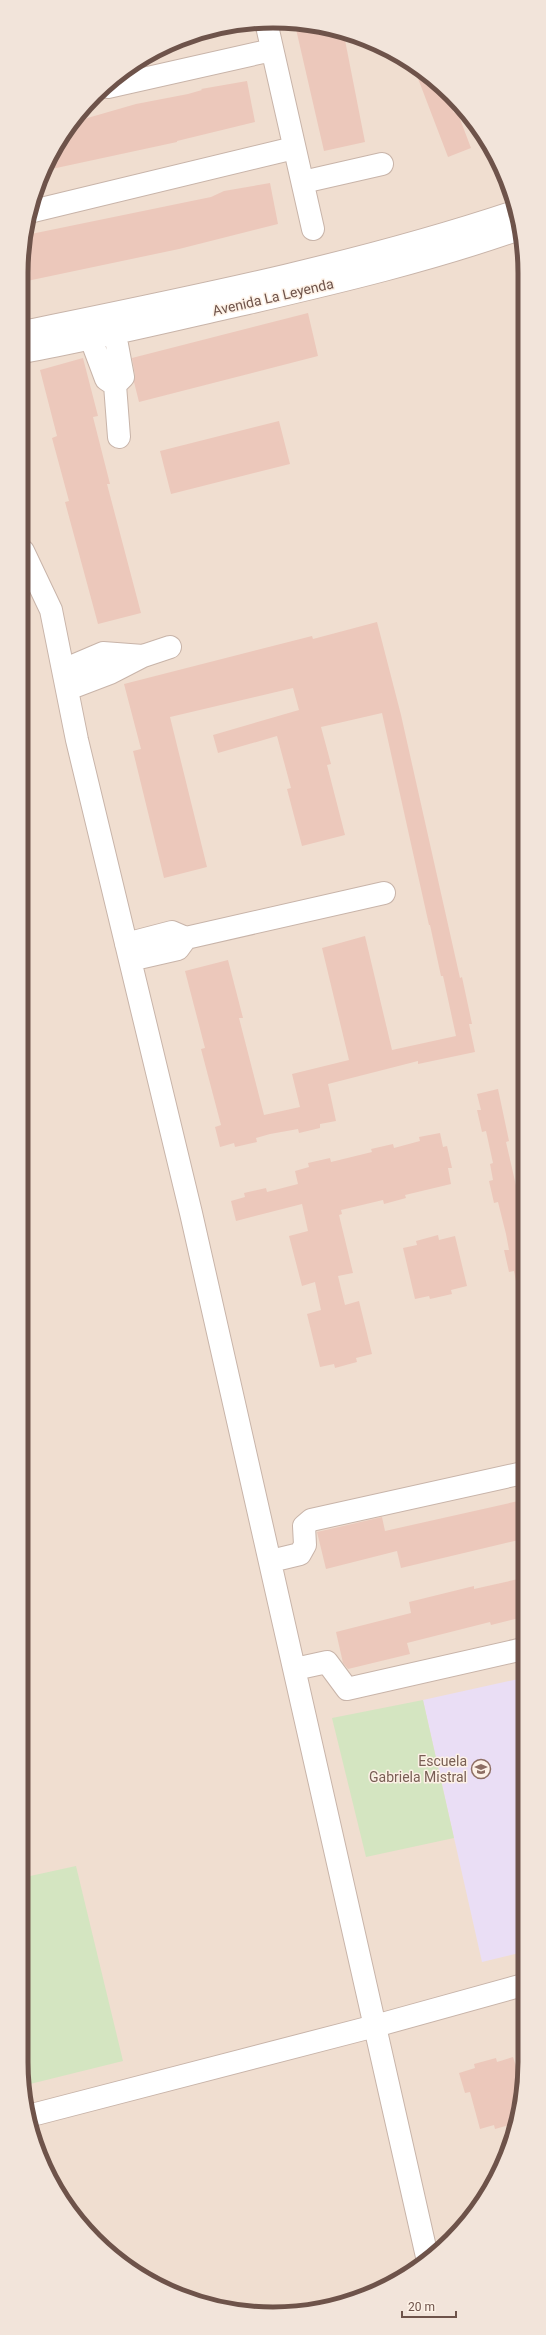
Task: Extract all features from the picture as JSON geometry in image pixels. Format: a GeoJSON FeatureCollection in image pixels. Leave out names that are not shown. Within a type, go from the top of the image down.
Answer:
{"type":"FeatureCollection","features":[{"type":"Feature","properties":{"kind":"street"},"geometry":{"type":"LineString","coordinates":[[267,28],[313,229]]}},
{"type":"Feature","properties":{"kind":"street"},"geometry":{"type":"LineString","coordinates":[[116,85],[272,50]]}},
{"type":"Feature","properties":{"kind":"street"},"geometry":{"type":"LineString","coordinates":[[36,210],[294,148]]}},
{"type":"Feature","properties":{"kind":"street"},"geometry":{"type":"LineString","coordinates":[[303,182],[382,164]]}},
{"type":"Feature","properties":{"kind":"street","name":"Avenida La Leyenda"},"geometry":{"type":"LineString","coordinates":[[28,331],[319,267],[451,233],[511,213]]}},
{"type":"Feature","properties":{"kind":"street","name":"Avenida La Leyenda"},"geometry":{"type":"LineString","coordinates":[[28,351],[115,334],[376,272],[472,245],[514,231]]}},
{"type":"Feature","properties":{"kind":"street"},"geometry":{"type":"LineString","coordinates":[[114,385],[123,377],[115,334]]}},
{"type":"Feature","properties":{"kind":"street"},"geometry":{"type":"LineString","coordinates":[[91,339],[106,379],[114,385],[119,437]]}},
{"type":"Feature","properties":{"kind":"street"},"geometry":{"type":"LineString","coordinates":[[28,562],[51,610],[77,740],[191,1213],[296,1669],[426,2253]]}},
{"type":"Feature","properties":{"kind":"street"},"geometry":{"type":"LineString","coordinates":[[65,679],[110,674],[143,656],[170,647]]}},
{"type":"Feature","properties":{"kind":"street"},"geometry":{"type":"LineString","coordinates":[[128,952],[178,949],[186,938],[384,893]]}},
{"type":"Feature","properties":{"kind":"street"},"geometry":{"type":"LineString","coordinates":[[271,1561],[300,1554],[305,1545],[304,1526],[311,1520],[518,1475]]}},
{"type":"Feature","properties":{"kind":"street"},"geometry":{"type":"LineString","coordinates":[[296,1669],[327,1662],[347,1689],[518,1650]]}},
{"type":"Feature","properties":{"kind":"street"},"geometry":{"type":"LineString","coordinates":[[34,2115],[375,2026],[518,1986]]}},
{"type":"Feature","properties":{"kind":"shaded area"},"geometry":{"type":"Polygon","coordinates":[[[273,28],[305,30],[336,36],[381,53],[409,69],[435,89],[457,111],[477,137],[493,165],[510,210],[516,241],[518,273],[518,2062],[516,2094],[510,2125],[493,2170],[477,2198],[457,2224],[435,2246],[396,2274],[352,2294],[336,2299],[305,2305],[273,2307],[241,2305],[210,2299],[194,2294],[150,2274],[111,2246],[89,2224],[69,2198],[53,2170],[36,2125],[30,2094],[28,273],[30,241],[36,210],[41,194],[53,165],[69,137],[89,111],[111,89],[137,69],[165,53],[210,36],[241,30],[273,28]]]}},
{"type":"Feature","properties":{"kind":"shaded area","name":"Escuela Gabriela Mistral"},"geometry":{"type":"Polygon","coordinates":[[[518,1679],[518,1953],[482,1962],[423,1700],[518,1679]]]}},
{"type":"Feature","properties":{"kind":"green space"},"geometry":{"type":"Polygon","coordinates":[[[423,1700],[454,1838],[366,1857],[332,1718],[423,1700]]]}},
{"type":"Feature","properties":{"kind":"green space"},"geometry":{"type":"Polygon","coordinates":[[[76,1866],[123,2061],[29,2084],[28,2062],[28,1876],[76,1866]]]}},
{"type":"Feature","properties":{"kind":"building"},"geometry":{"type":"Polygon","coordinates":[[[296,29],[345,39],[365,142],[324,151],[296,29]]]}},
{"type":"Feature","properties":{"kind":"building"},"geometry":{"type":"Polygon","coordinates":[[[417,75],[435,89],[451,105],[454,113],[457,111],[471,148],[448,157],[417,75]]]}},
{"type":"Feature","properties":{"kind":"building"},"geometry":{"type":"Polygon","coordinates":[[[247,81],[255,122],[177,142],[51,169],[69,137],[83,119],[136,104],[188,94],[202,90],[201,89],[247,81]]]}},
{"type":"Feature","properties":{"kind":"building"},"geometry":{"type":"Polygon","coordinates":[[[270,183],[278,224],[179,249],[28,281],[31,234],[211,197],[224,191],[270,183]]]}},
{"type":"Feature","properties":{"kind":"building"},"geometry":{"type":"Polygon","coordinates":[[[308,313],[318,356],[139,402],[134,382],[135,375],[132,358],[308,313]]]}},
{"type":"Feature","properties":{"kind":"building"},"geometry":{"type":"Polygon","coordinates":[[[83,358],[98,416],[93,417],[110,484],[107,484],[141,613],[98,624],[65,502],[69,501],[52,438],[57,436],[40,370],[83,358]]]}},
{"type":"Feature","properties":{"kind":"building"},"geometry":{"type":"Polygon","coordinates":[[[279,421],[290,464],[171,494],[160,451],[279,421]]]}},
{"type":"Feature","properties":{"kind":"building"},"geometry":{"type":"Polygon","coordinates":[[[377,622],[401,715],[460,978],[462,977],[472,1024],[469,1024],[475,1052],[418,1064],[418,1061],[328,1084],[336,1121],[320,1124],[320,1128],[299,1133],[298,1129],[256,1138],[257,1142],[235,1147],[234,1143],[220,1147],[215,1127],[221,1125],[201,1049],[205,1048],[185,971],[228,960],[243,1018],[239,1018],[264,1115],[300,1107],[292,1074],[349,1060],[322,948],[365,936],[392,1050],[456,1036],[443,976],[441,976],[429,925],[382,713],[321,727],[331,764],[327,765],[345,835],[302,846],[287,789],[291,788],[277,736],[218,753],[213,735],[299,710],[293,688],[170,717],[207,867],[164,878],[133,751],[141,749],[124,684],[312,636],[313,639],[377,622]]]}},
{"type":"Feature","properties":{"kind":"building"},"geometry":{"type":"Polygon","coordinates":[[[498,1089],[509,1141],[506,1142],[518,1194],[518,1286],[514,1271],[509,1272],[504,1250],[509,1250],[506,1234],[498,1202],[494,1203],[489,1181],[493,1180],[490,1164],[493,1163],[486,1131],[482,1132],[477,1110],[481,1110],[477,1094],[498,1089]]]}},
{"type":"Feature","properties":{"kind":"building"},"geometry":{"type":"Polygon","coordinates":[[[440,1133],[443,1147],[447,1146],[452,1168],[448,1168],[451,1184],[405,1195],[406,1198],[384,1204],[383,1200],[341,1210],[342,1214],[339,1215],[353,1273],[338,1276],[345,1305],[359,1301],[372,1354],[356,1358],[357,1362],[335,1368],[334,1364],[320,1367],[307,1314],[321,1310],[315,1282],[302,1286],[289,1236],[308,1231],[302,1204],[236,1221],[231,1201],[245,1197],[244,1193],[266,1188],[267,1192],[298,1184],[295,1171],[309,1167],[308,1163],[330,1158],[331,1162],[372,1152],[371,1149],[393,1144],[394,1148],[420,1141],[419,1137],[440,1133]]]}},
{"type":"Feature","properties":{"kind":"building"},"geometry":{"type":"Polygon","coordinates":[[[438,1235],[439,1240],[455,1236],[467,1286],[451,1290],[452,1294],[430,1299],[429,1296],[415,1299],[403,1248],[417,1245],[416,1241],[438,1235]]]}},
{"type":"Feature","properties":{"kind":"building"},"geometry":{"type":"Polygon","coordinates":[[[518,1501],[518,1540],[401,1568],[397,1551],[326,1569],[317,1532],[382,1517],[385,1531],[518,1501]]]}},
{"type":"Feature","properties":{"kind":"building"},"geometry":{"type":"Polygon","coordinates":[[[518,1579],[518,1618],[491,1625],[490,1622],[407,1643],[410,1654],[348,1669],[343,1663],[336,1632],[411,1613],[409,1602],[474,1586],[474,1589],[518,1579]]]}},
{"type":"Feature","properties":{"kind":"building"},"geometry":{"type":"Polygon","coordinates":[[[513,2057],[517,2070],[516,2094],[510,2125],[495,2129],[494,2125],[480,2129],[470,2092],[465,2093],[459,2073],[475,2068],[474,2064],[496,2058],[497,2062],[513,2057]]]}},
{"type":"Feature","properties":{"kind":"place","name":"Escuela Gabriela Mistral"},"geometry":{"type":"Point","coordinates":[481,1769]}}]}
